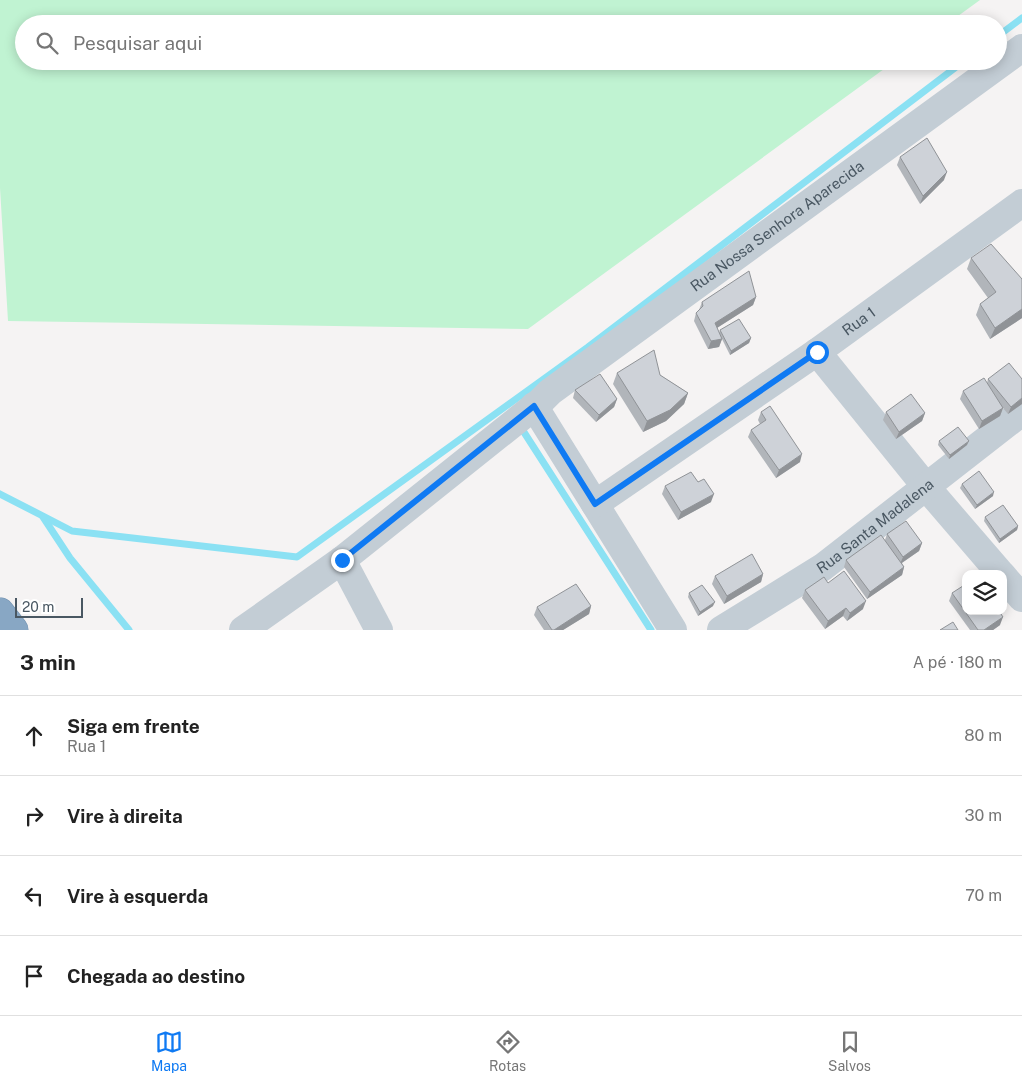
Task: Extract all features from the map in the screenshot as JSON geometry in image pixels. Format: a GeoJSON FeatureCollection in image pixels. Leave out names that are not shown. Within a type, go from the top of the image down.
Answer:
{"type":"FeatureCollection","features":[{"type":"Feature","properties":{"kind":"highway"},"geometry":{"type":"LineString","coordinates":[[0,612],[14,630]]}},
{"type":"Feature","properties":{"kind":"street","name":"Rua Nossa Senhora Aparecida"},"geometry":{"type":"LineString","coordinates":[[1007,59],[1022,48]]}},
{"type":"Feature","properties":{"kind":"street","name":"Rua Nossa Senhora Aparecida"},"geometry":{"type":"LineString","coordinates":[[243,630],[342,560],[550,392],[992,70]]}},
{"type":"Feature","properties":{"kind":"street","name":"Rua 1"},"geometry":{"type":"LineString","coordinates":[[595,504],[817,352],[1022,202]]}},
{"type":"Feature","properties":{"kind":"street"},"geometry":{"type":"LineString","coordinates":[[817,352],[927,488],[998,570]]}},
{"type":"Feature","properties":{"kind":"street"},"geometry":{"type":"LineString","coordinates":[[534,406],[673,630]]}},
{"type":"Feature","properties":{"kind":"street","name":"Rua Santa Madalena"},"geometry":{"type":"LineString","coordinates":[[721,630],[823,567],[927,488],[1022,412]]}},
{"type":"Feature","properties":{"kind":"street"},"geometry":{"type":"LineString","coordinates":[[342,560],[379,630]]}},
{"type":"Feature","properties":{"kind":"street"},"geometry":{"type":"LineString","coordinates":[[1007,581],[1022,598]]}},
{"type":"Feature","properties":{"kind":"green space"},"geometry":{"type":"Polygon","coordinates":[[[0,0],[980,0],[959,15],[15,15],[15,70],[883,70],[528,329],[8,321],[0,188],[0,0]]]}},
{"type":"Feature","properties":{"kind":"building"},"geometry":{"type":"Polygon","coordinates":[[[927,138],[947,172],[923,196],[900,157],[927,138]]]}},
{"type":"Feature","properties":{"kind":"building"},"geometry":{"type":"Polygon","coordinates":[[[991,244],[1022,279],[1022,309],[995,328],[980,304],[996,292],[971,258],[991,244]]]}},
{"type":"Feature","properties":{"kind":"building"},"geometry":{"type":"Polygon","coordinates":[[[749,271],[756,297],[715,323],[722,339],[711,341],[696,313],[703,306],[702,302],[749,271]]]}},
{"type":"Feature","properties":{"kind":"building"},"geometry":{"type":"Polygon","coordinates":[[[739,319],[751,338],[731,351],[720,330],[739,319]]]}},
{"type":"Feature","properties":{"kind":"building"},"geometry":{"type":"Polygon","coordinates":[[[654,350],[660,375],[688,393],[670,410],[647,421],[617,373],[654,350]]]}},
{"type":"Feature","properties":{"kind":"building"},"geometry":{"type":"Polygon","coordinates":[[[1009,363],[1022,379],[1022,398],[1011,407],[988,379],[1009,363]]]}},
{"type":"Feature","properties":{"kind":"building"},"geometry":{"type":"Polygon","coordinates":[[[600,374],[617,399],[599,415],[575,390],[600,374]]]}},
{"type":"Feature","properties":{"kind":"building"},"geometry":{"type":"Polygon","coordinates":[[[984,378],[1003,408],[982,421],[963,391],[984,378]]]}},
{"type":"Feature","properties":{"kind":"building"},"geometry":{"type":"Polygon","coordinates":[[[911,394],[925,413],[899,432],[886,412],[911,394]]]}},
{"type":"Feature","properties":{"kind":"building"},"geometry":{"type":"Polygon","coordinates":[[[770,406],[802,454],[779,470],[751,430],[766,420],[761,412],[770,406]]]}},
{"type":"Feature","properties":{"kind":"building"},"geometry":{"type":"Polygon","coordinates":[[[958,427],[969,441],[950,455],[939,441],[958,427]]]}},
{"type":"Feature","properties":{"kind":"building"},"geometry":{"type":"Polygon","coordinates":[[[979,471],[994,492],[977,505],[962,484],[979,471]]]}},
{"type":"Feature","properties":{"kind":"building"},"geometry":{"type":"Polygon","coordinates":[[[691,472],[698,482],[704,479],[714,494],[681,512],[665,486],[691,472]]]}},
{"type":"Feature","properties":{"kind":"building"},"geometry":{"type":"Polygon","coordinates":[[[1003,505],[1018,526],[1000,539],[985,517],[1003,505]]]}},
{"type":"Feature","properties":{"kind":"building"},"geometry":{"type":"Polygon","coordinates":[[[906,521],[922,543],[903,557],[887,534],[906,521]]]}},
{"type":"Feature","properties":{"kind":"building"},"geometry":{"type":"Polygon","coordinates":[[[881,535],[904,567],[870,592],[846,560],[881,535]]]}},
{"type":"Feature","properties":{"kind":"building"},"geometry":{"type":"Polygon","coordinates":[[[752,554],[763,574],[727,596],[715,576],[752,554]]]}},
{"type":"Feature","properties":{"kind":"building"},"geometry":{"type":"Polygon","coordinates":[[[844,571],[866,601],[850,613],[846,608],[828,621],[805,590],[824,577],[828,583],[844,571]]]}},
{"type":"Feature","properties":{"kind":"building"},"geometry":{"type":"Polygon","coordinates":[[[576,584],[591,606],[552,630],[537,607],[576,584]]]}},
{"type":"Feature","properties":{"kind":"building"},"geometry":{"type":"Polygon","coordinates":[[[702,585],[715,602],[700,612],[689,593],[702,585]]]}},
{"type":"Feature","properties":{"kind":"building"},"geometry":{"type":"Polygon","coordinates":[[[962,587],[962,607],[952,593],[962,587]]]}},
{"type":"Feature","properties":{"kind":"building"},"geometry":{"type":"Polygon","coordinates":[[[967,615],[1002,615],[1003,617],[984,630],[978,630],[967,615]]]}},
{"type":"Feature","properties":{"kind":"building"},"geometry":{"type":"Polygon","coordinates":[[[953,622],[958,630],[940,630],[953,622]]]}},
{"type":"Feature","properties":{"kind":"waterway"},"geometry":{"type":"LineString","coordinates":[[1007,29],[1022,18]]}},
{"type":"Feature","properties":{"kind":"waterway"},"geometry":{"type":"LineString","coordinates":[[0,494],[72,531],[297,557],[588,347],[952,70]]}},
{"type":"Feature","properties":{"kind":"waterway"},"geometry":{"type":"LineString","coordinates":[[520,426],[651,630]]}},
{"type":"Feature","properties":{"kind":"waterway"},"geometry":{"type":"LineString","coordinates":[[43,517],[70,558],[129,630]]}},
{"type":"Feature","properties":{"kind":"route"},"geometry":{"type":"LineString","coordinates":[[342,560],[534,406],[595,504],[817,352]]}}]}
